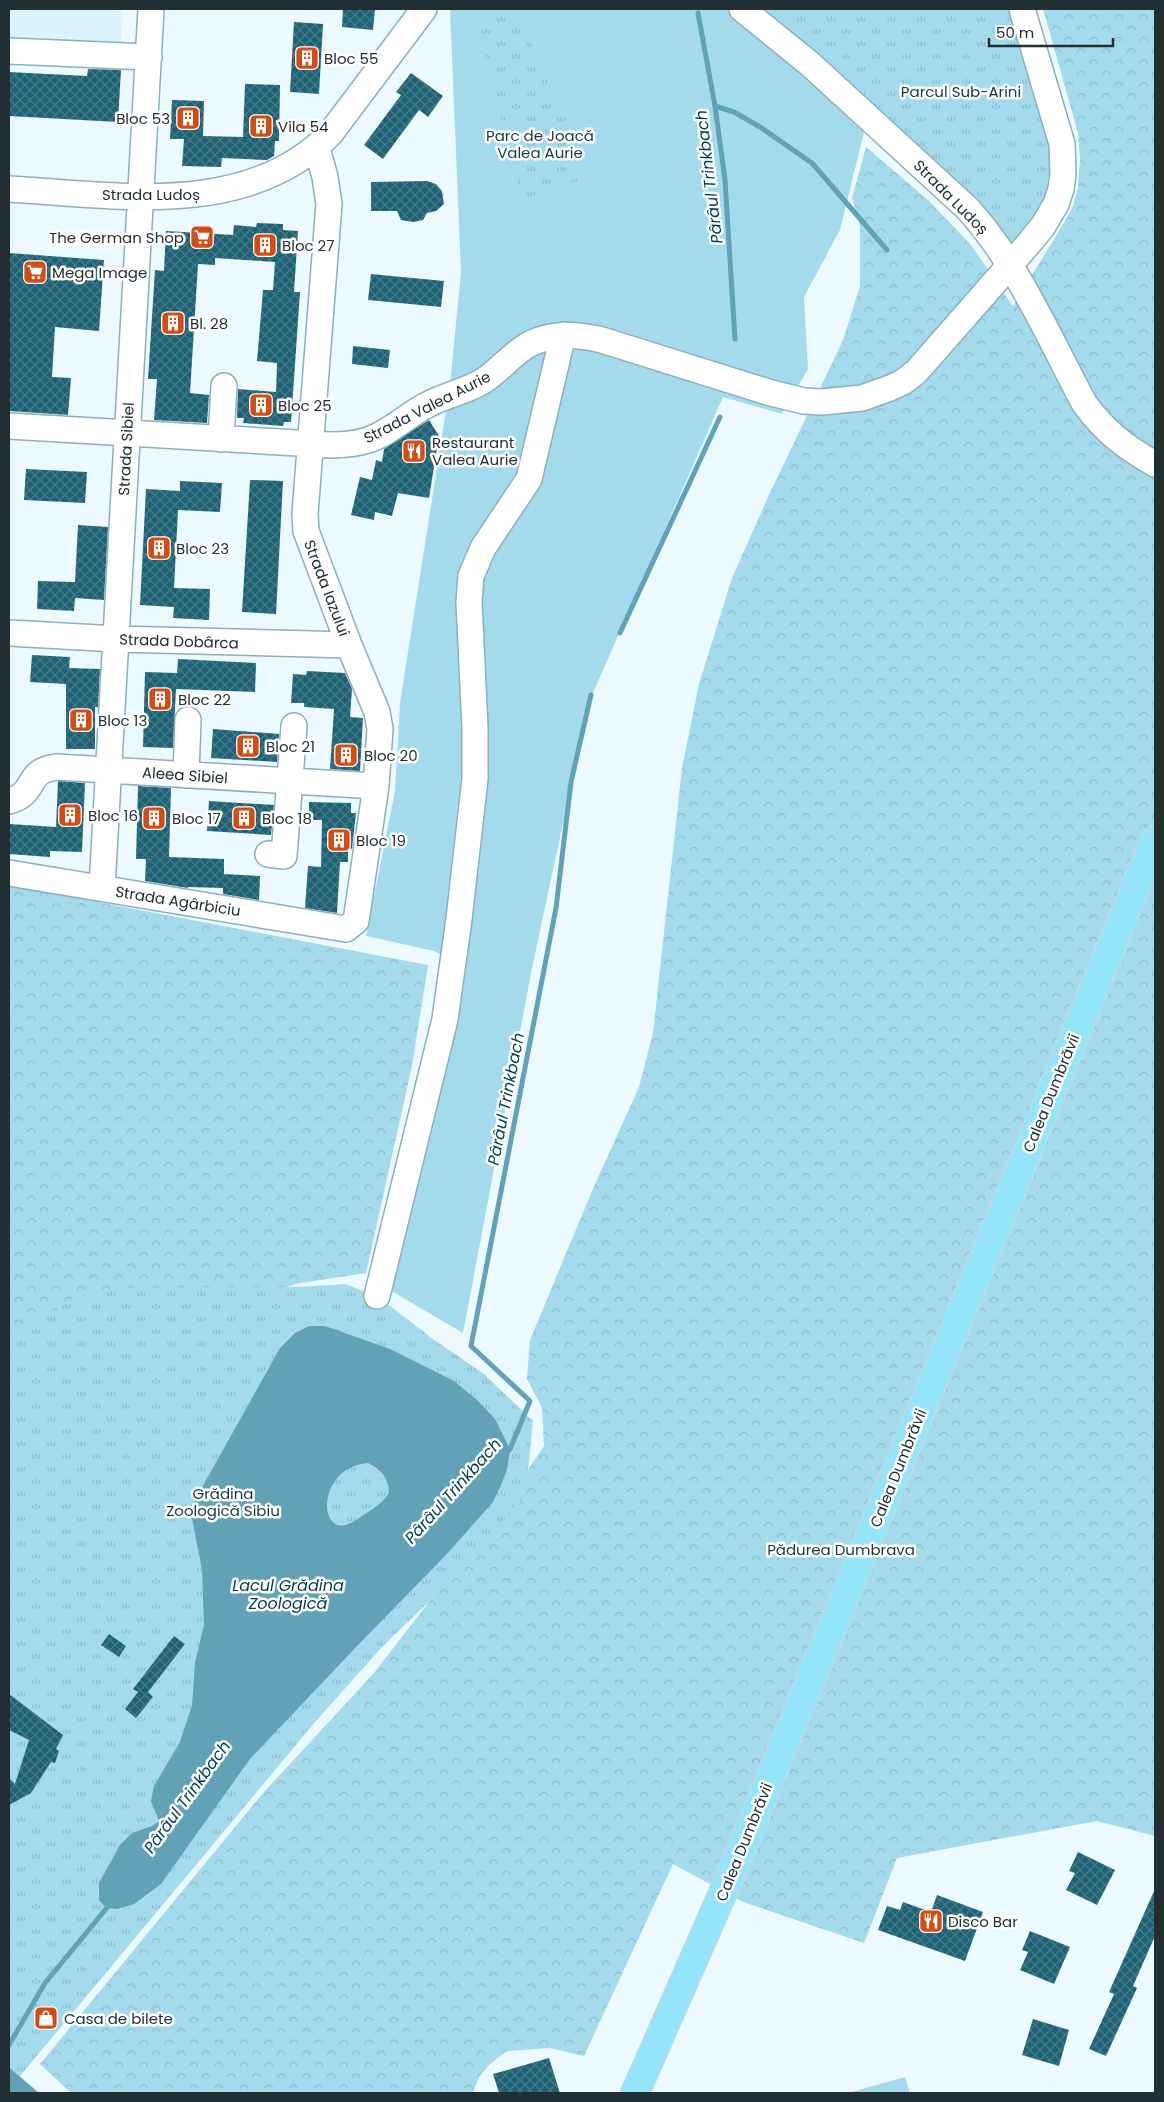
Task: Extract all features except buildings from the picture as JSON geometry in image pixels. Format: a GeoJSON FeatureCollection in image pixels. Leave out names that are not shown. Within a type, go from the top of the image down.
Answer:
{"type":"FeatureCollection","features":[{"type":"Feature","properties":{"kind":"main road","name":"Calea Dumbrăvii"},"geometry":{"type":"LineString","coordinates":[[635,2093],[729,1879],[1155,840]]}},
{"type":"Feature","properties":{"kind":"street","name":"Strada Sibiel"},"geometry":{"type":"LineString","coordinates":[[102,888],[117,639],[126,433],[152,9]]}},
{"type":"Feature","properties":{"kind":"street","name":"Strada Ludoș"},"geometry":{"type":"LineString","coordinates":[[9,189],[140,196],[197,195],[225,190],[276,171],[317,148],[345,115],[424,9]]}},
{"type":"Feature","properties":{"kind":"street","name":"Strada Ludoș"},"geometry":{"type":"LineString","coordinates":[[742,9],[817,71],[968,209],[985,229],[1010,265],[1084,403],[1094,416],[1124,446],[1155,464]]}},
{"type":"Feature","properties":{"kind":"street","name":"Strada Valea Aurie"},"geometry":{"type":"LineString","coordinates":[[9,426],[311,444],[349,444],[370,440],[428,404],[466,390],[482,381],[530,344],[541,339],[563,335],[602,340],[754,388],[793,398],[822,402],[862,398],[896,385],[916,372],[1043,226],[1056,204],[1063,174],[1063,158],[1059,132],[1022,9]]}},
{"type":"Feature","properties":{"kind":"street"},"geometry":{"type":"LineString","coordinates":[[9,51],[149,57]]}},
{"type":"Feature","properties":{"kind":"street","name":"Strada Iazului"},"geometry":{"type":"LineString","coordinates":[[317,148],[325,176],[328,204],[306,531],[349,645],[377,712],[380,747],[356,921],[346,929]]}},
{"type":"Feature","properties":{"kind":"street"},"geometry":{"type":"LineString","coordinates":[[378,1296],[445,1019],[459,919],[475,779],[475,727],[469,602],[471,576],[483,548],[529,479],[563,335]]}},
{"type":"Feature","properties":{"kind":"street"},"geometry":{"type":"LineString","coordinates":[[221,439],[224,386]]}},
{"type":"Feature","properties":{"kind":"street","name":"Strada Dobârca"},"geometry":{"type":"LineString","coordinates":[[9,633],[117,639],[349,645]]}},
{"type":"Feature","properties":{"kind":"street"},"geometry":{"type":"LineString","coordinates":[[186,775],[188,720]]}},
{"type":"Feature","properties":{"kind":"street"},"geometry":{"type":"LineString","coordinates":[[268,854],[284,856],[294,726]]}},
{"type":"Feature","properties":{"kind":"street","name":"Aleea Sibiel"},"geometry":{"type":"LineString","coordinates":[[9,801],[23,795],[31,785],[36,773],[45,768],[57,767],[376,786]]}},
{"type":"Feature","properties":{"kind":"street","name":"Strada Agârbiciu"},"geometry":{"type":"LineString","coordinates":[[9,873],[346,929]]}},
{"type":"Feature","properties":{"kind":"shaded area"},"geometry":{"type":"Polygon","coordinates":[[[9,9],[122,9],[121,45],[9,40],[9,9]]]}},
{"type":"Feature","properties":{"kind":"green space"},"geometry":{"type":"Polygon","coordinates":[[[450,9],[742,9],[868,116],[840,230],[804,297],[808,369],[782,414],[723,397],[589,702],[532,968],[463,1333],[388,1289],[463,966],[434,951],[366,936],[395,791],[400,703],[450,385],[461,272],[450,9]]]}},
{"type":"Feature","properties":{"kind":"green space","name":"Parc de Joacă Valea Aurie"},"geometry":{"type":"Polygon","coordinates":[[[473,9],[519,9],[538,63],[566,118],[573,140],[579,181],[522,199],[473,9]]]}},
{"type":"Feature","properties":{"kind":"green space","name":"Parcul Sub-Arini"},"geometry":{"type":"Polygon","coordinates":[[[742,9],[1022,9],[1063,174],[1017,251],[742,9]]]}},
{"type":"Feature","properties":{"kind":"green space","name":"Pădurea Dumbrava"},"geometry":{"type":"Polygon","coordinates":[[[1043,9],[1155,9],[1155,1836],[1097,1821],[897,1858],[864,1943],[743,1902],[673,1864],[584,2056],[550,2048],[507,2051],[490,2064],[479,2077],[473,2093],[71,2093],[40,2064],[263,1793],[374,1673],[504,1505],[544,1446],[542,1408],[527,1379],[530,1340],[592,1191],[639,1087],[653,1033],[682,768],[699,684],[732,578],[768,497],[843,340],[860,286],[860,226],[852,198],[866,147],[928,200],[971,245],[1013,306],[1064,223],[1073,206],[1078,187],[1080,160],[1078,133],[1043,9]]]}},
{"type":"Feature","properties":{"kind":"green space"},"geometry":{"type":"Polygon","coordinates":[[[9,885],[428,965],[412,1066],[366,1273],[295,1284],[215,1318],[9,1633],[9,885]]]}},
{"type":"Feature","properties":{"kind":"green space","name":"Grădina Zoologică Sibiu"},"geometry":{"type":"Polygon","coordinates":[[[345,1284],[377,1296],[433,1339],[484,1374],[533,1421],[526,1491],[475,1557],[383,1646],[316,1721],[20,2076],[9,2067],[9,1342],[42,1317],[78,1297],[114,1288],[298,1287],[345,1284]]]}},
{"type":"Feature","properties":{"kind":"green space"},"geometry":{"type":"Polygon","coordinates":[[[905,2077],[910,2093],[848,2093],[905,2077]]]}},
{"type":"Feature","properties":{"kind":"water","name":"Lacul Grădina Zoologică"},"geometry":{"type":"Polygon","coordinates":[[[309,1326],[325,1326],[390,1349],[454,1381],[477,1400],[495,1419],[510,1449],[507,1470],[493,1502],[447,1554],[250,1759],[161,1884],[134,1904],[117,1909],[106,1908],[99,1900],[99,1883],[120,1845],[132,1833],[152,1826],[159,1821],[151,1801],[154,1786],[180,1742],[192,1705],[195,1663],[204,1625],[202,1570],[191,1513],[195,1500],[280,1348],[295,1333],[309,1326]],[[368,1463],[352,1467],[340,1475],[332,1486],[327,1510],[330,1519],[337,1525],[346,1525],[355,1521],[378,1506],[389,1493],[386,1478],[373,1465],[368,1463]]]}},
{"type":"Feature","properties":{"kind":"water"},"geometry":{"type":"Polygon","coordinates":[[[9,2067],[39,2093],[9,2093],[9,2067]]]}},
{"type":"Feature","properties":{"kind":"waterway","name":"Pârâul Trinkbach"},"geometry":{"type":"LineString","coordinates":[[698,13],[715,106],[725,180],[735,339]]}},
{"type":"Feature","properties":{"kind":"waterway"},"geometry":{"type":"LineString","coordinates":[[715,106],[734,112],[760,127],[812,163],[887,250]]}},
{"type":"Feature","properties":{"kind":"waterway","name":"Pârâul Trinkbach"},"geometry":{"type":"LineString","coordinates":[[620,633],[720,417]]}},
{"type":"Feature","properties":{"kind":"waterway","name":"Pârâul Trinkbach"},"geometry":{"type":"LineString","coordinates":[[506,1453],[510,1449],[530,1401],[471,1346],[556,908],[571,782],[591,695]]}},
{"type":"Feature","properties":{"kind":"waterway","name":"Pârâul Trinkbach"},"geometry":{"type":"LineString","coordinates":[[9,2045],[45,1983],[110,1904]]}},
{"type":"Feature","properties":{"kind":"place","name":"Bloc 55"},"geometry":{"type":"Point","coordinates":[307,58]}},
{"type":"Feature","properties":{"kind":"place","name":"Bloc 53"},"geometry":{"type":"Point","coordinates":[188,118]}},
{"type":"Feature","properties":{"kind":"place","name":"Vila 54"},"geometry":{"type":"Point","coordinates":[261,126]}},
{"type":"Feature","properties":{"kind":"place","name":"The German Shop"},"geometry":{"type":"Point","coordinates":[202,237]}},
{"type":"Feature","properties":{"kind":"place","name":"Bloc 27"},"geometry":{"type":"Point","coordinates":[265,245]}},
{"type":"Feature","properties":{"kind":"place","name":"Mega Image"},"geometry":{"type":"Point","coordinates":[35,272]}},
{"type":"Feature","properties":{"kind":"place","name":"Bl. 28"},"geometry":{"type":"Point","coordinates":[173,323]}},
{"type":"Feature","properties":{"kind":"place","name":"Bloc 25"},"geometry":{"type":"Point","coordinates":[261,405]}},
{"type":"Feature","properties":{"kind":"place","name":"Restaurant Valea Aurie"},"geometry":{"type":"Point","coordinates":[414,451]}},
{"type":"Feature","properties":{"kind":"place","name":"Bloc 23"},"geometry":{"type":"Point","coordinates":[159,548]}},
{"type":"Feature","properties":{"kind":"place","name":"Bloc 22"},"geometry":{"type":"Point","coordinates":[160,699]}},
{"type":"Feature","properties":{"kind":"place","name":"Bloc 13"},"geometry":{"type":"Point","coordinates":[81,720]}},
{"type":"Feature","properties":{"kind":"place","name":"Bloc 21"},"geometry":{"type":"Point","coordinates":[248,746]}},
{"type":"Feature","properties":{"kind":"place","name":"Bloc 20"},"geometry":{"type":"Point","coordinates":[346,755]}},
{"type":"Feature","properties":{"kind":"place","name":"Bloc 16"},"geometry":{"type":"Point","coordinates":[70,815]}},
{"type":"Feature","properties":{"kind":"place","name":"Bloc 17"},"geometry":{"type":"Point","coordinates":[154,818]}},
{"type":"Feature","properties":{"kind":"place","name":"Bloc 18"},"geometry":{"type":"Point","coordinates":[244,818]}},
{"type":"Feature","properties":{"kind":"place","name":"Bloc 19"},"geometry":{"type":"Point","coordinates":[339,840]}},
{"type":"Feature","properties":{"kind":"place","name":"Disco Bar"},"geometry":{"type":"Point","coordinates":[931,1921]}},
{"type":"Feature","properties":{"kind":"place","name":"Casa de bilete"},"geometry":{"type":"Point","coordinates":[46,2018]}}]}
